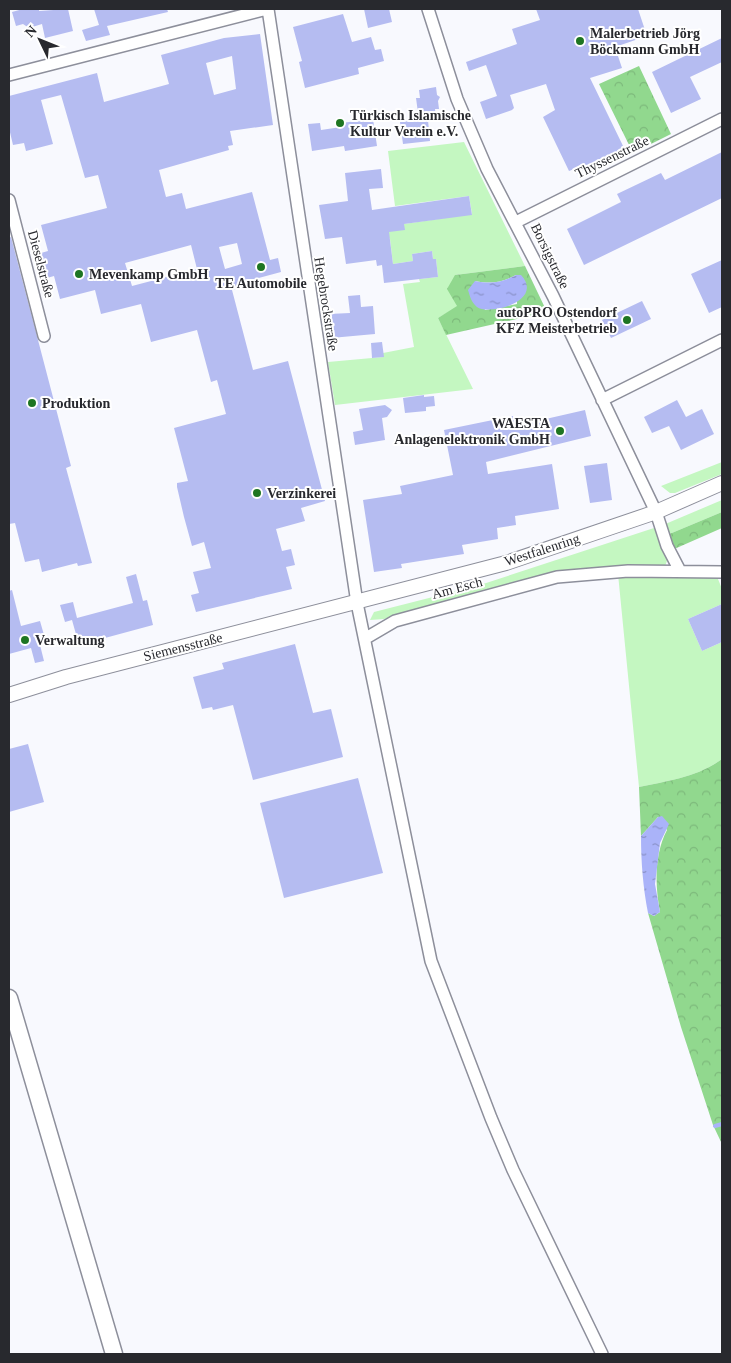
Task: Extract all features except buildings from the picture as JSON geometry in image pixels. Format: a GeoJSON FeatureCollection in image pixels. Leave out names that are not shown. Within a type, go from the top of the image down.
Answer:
{"type":"FeatureCollection","features":[{"type":"Feature","properties":{"kind":"main road"},"geometry":{"type":"LineString","coordinates":[[9,998],[114,1354]]}},
{"type":"Feature","properties":{"kind":"street"},"geometry":{"type":"LineString","coordinates":[[9,75],[268,9]]}},
{"type":"Feature","properties":{"kind":"street","name":"Hegebrockstraße"},"geometry":{"type":"LineString","coordinates":[[268,9],[357,603],[366,638],[431,961],[509,1161],[602,1354]]}},
{"type":"Feature","properties":{"kind":"street","name":"Borsigstraße"},"geometry":{"type":"LineString","coordinates":[[428,9],[457,99],[487,169],[516,222],[656,512]]}},
{"type":"Feature","properties":{"kind":"street","name":"Thyssenstraße"},"geometry":{"type":"LineString","coordinates":[[516,222],[722,119]]}},
{"type":"Feature","properties":{"kind":"street","name":"Dieselstraße"},"geometry":{"type":"LineString","coordinates":[[9,200],[44,336]]}},
{"type":"Feature","properties":{"kind":"street"},"geometry":{"type":"LineString","coordinates":[[602,400],[722,340]]}},
{"type":"Feature","properties":{"kind":"street","name":"Westfalenring"},"geometry":{"type":"LineString","coordinates":[[357,603],[506,562],[656,512],[722,484]]}},
{"type":"Feature","properties":{"kind":"street"},"geometry":{"type":"LineString","coordinates":[[656,512],[667,546],[680,570]]}},
{"type":"Feature","properties":{"kind":"street","name":"Am Esch"},"geometry":{"type":"LineString","coordinates":[[366,638],[395,621],[557,577],[628,571],[680,570],[722,572]]}},
{"type":"Feature","properties":{"kind":"street","name":"Siemensstraße"},"geometry":{"type":"LineString","coordinates":[[9,695],[66,677],[357,603]]}},
{"type":"Feature","properties":{"kind":"green space"},"geometry":{"type":"Polygon","coordinates":[[[639,66],[671,134],[633,153],[599,84],[639,66]]]}},
{"type":"Feature","properties":{"kind":"green space"},"geometry":{"type":"Polygon","coordinates":[[[464,142],[525,266],[455,275],[457,307],[438,318],[473,389],[335,405],[328,362],[383,357],[383,353],[414,347],[403,284],[420,282],[419,279],[438,277],[436,259],[433,259],[432,251],[412,254],[413,261],[393,264],[390,239],[385,232],[404,224],[472,214],[469,196],[395,206],[388,151],[464,142]]]}},
{"type":"Feature","properties":{"kind":"green space"},"geometry":{"type":"Polygon","coordinates":[[[525,266],[547,312],[446,335],[438,318],[457,306],[447,289],[455,275],[525,266]],[[516,275],[496,282],[475,281],[485,310],[517,304],[516,275]]]}},
{"type":"Feature","properties":{"kind":"green space"},"geometry":{"type":"Polygon","coordinates":[[[722,462],[722,474],[675,493],[670,493],[661,486],[722,462]]]}},
{"type":"Feature","properties":{"kind":"green space"},"geometry":{"type":"Polygon","coordinates":[[[722,500],[722,512],[667,535],[663,525],[722,500]]]}},
{"type":"Feature","properties":{"kind":"green space"},"geometry":{"type":"Polygon","coordinates":[[[722,512],[722,528],[672,550],[667,535],[722,512]]]}},
{"type":"Feature","properties":{"kind":"green space"},"geometry":{"type":"Polygon","coordinates":[[[654,528],[668,558],[664,569],[555,573],[384,619],[370,620],[374,612],[480,585],[654,528]]]}},
{"type":"Feature","properties":{"kind":"green space"},"geometry":{"type":"Polygon","coordinates":[[[618,574],[716,574],[722,589],[722,604],[688,619],[702,651],[722,642],[722,759],[693,774],[639,787],[618,574]]]}},
{"type":"Feature","properties":{"kind":"green space"},"geometry":{"type":"Polygon","coordinates":[[[722,759],[722,1144],[713,1125],[681,1027],[648,913],[654,916],[660,912],[657,870],[660,850],[667,830],[658,817],[641,836],[639,787],[693,774],[722,759]]]}},
{"type":"Feature","properties":{"kind":"water"},"geometry":{"type":"Polygon","coordinates":[[[521,275],[526,284],[526,292],[521,299],[503,308],[492,309],[477,307],[472,301],[468,290],[475,281],[496,282],[521,275]]]}},
{"type":"Feature","properties":{"kind":"water"},"geometry":{"type":"Polygon","coordinates":[[[662,816],[669,824],[660,843],[655,884],[660,912],[654,916],[648,913],[646,903],[641,836],[658,817],[662,816]]]}},
{"type":"Feature","properties":{"kind":"waterway"},"geometry":{"type":"LineString","coordinates":[[715,1126],[722,1124]]}},
{"type":"Feature","properties":{"kind":"place","name":"Malerbetrieb Jörg Böckmann GmbH"},"geometry":{"type":"Point","coordinates":[580,41]}},
{"type":"Feature","properties":{"kind":"place","name":"Türkisch Islamische Kultur Verein e.V."},"geometry":{"type":"Point","coordinates":[340,123]}},
{"type":"Feature","properties":{"kind":"place","name":"TE Automobile"},"geometry":{"type":"Point","coordinates":[261,267]}},
{"type":"Feature","properties":{"kind":"place","name":"Mevenkamp GmbH"},"geometry":{"type":"Point","coordinates":[79,274]}},
{"type":"Feature","properties":{"kind":"place","name":"autoPRO Ostendorf KFZ Meisterbetrieb"},"geometry":{"type":"Point","coordinates":[627,320]}},
{"type":"Feature","properties":{"kind":"place","name":"Produktion"},"geometry":{"type":"Point","coordinates":[32,403]}},
{"type":"Feature","properties":{"kind":"place","name":"WAESTA Anlagenelektronik GmbH"},"geometry":{"type":"Point","coordinates":[560,431]}},
{"type":"Feature","properties":{"kind":"place","name":"Verzinkerei"},"geometry":{"type":"Point","coordinates":[257,493]}},
{"type":"Feature","properties":{"kind":"place","name":"Verwaltung"},"geometry":{"type":"Point","coordinates":[25,640]}}]}
